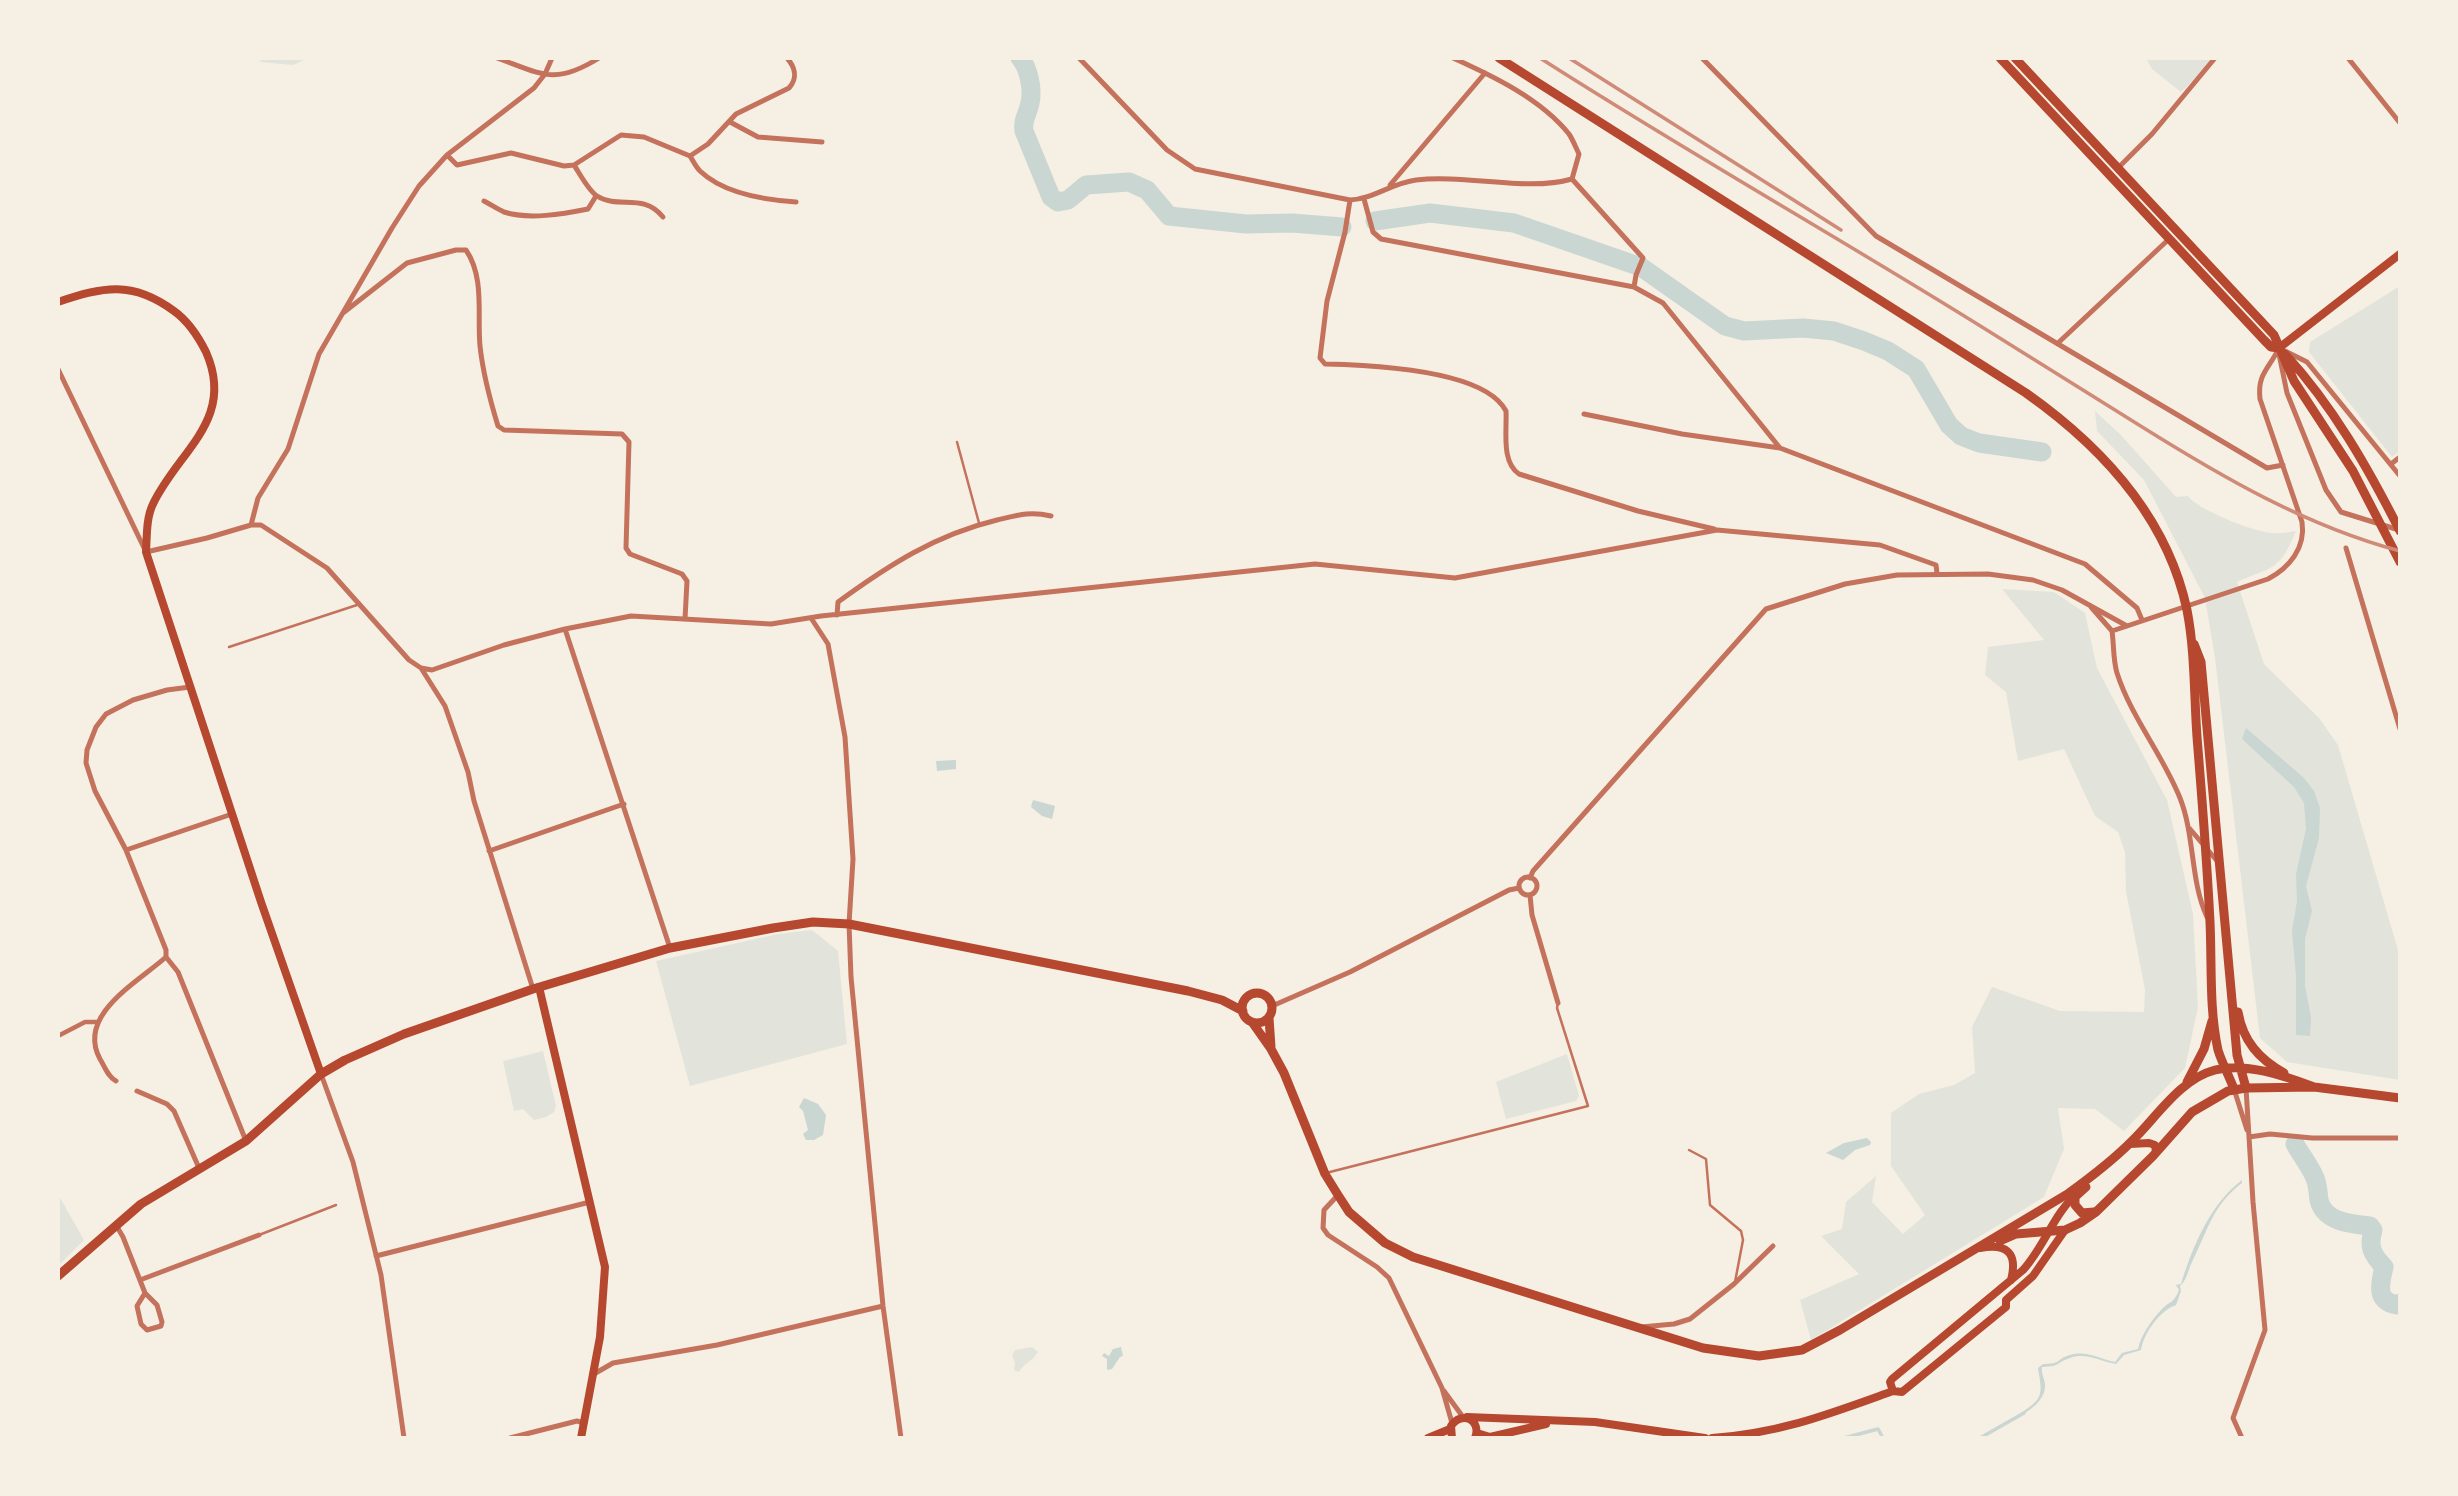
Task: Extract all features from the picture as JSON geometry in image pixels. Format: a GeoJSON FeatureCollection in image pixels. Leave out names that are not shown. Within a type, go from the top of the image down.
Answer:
{"type":"FeatureCollection","features":[{"type":"Feature","properties":{"kind":"main road"},"geometry":{"type":"LineString","coordinates":[[1499,58],[1975,359],[2062,420],[2114,468],[2142,506],[2161,539],[2186,607],[2191,636],[2210,923],[2213,1020],[2218,1049],[2234,1089]]}},
{"type":"Feature","properties":{"kind":"main road"},"geometry":{"type":"LineString","coordinates":[[2000,58],[2110,176],[2165,242],[2271,347],[2278,348],[2309,381],[2364,463],[2400,531]]}},
{"type":"Feature","properties":{"kind":"main road"},"geometry":{"type":"LineString","coordinates":[[2015,58],[2274,335],[2294,381],[2369,499],[2400,562]]}},
{"type":"Feature","properties":{"kind":"main road"},"geometry":{"type":"LineString","coordinates":[[2278,348],[2400,254]]}},
{"type":"Feature","properties":{"kind":"main road"},"geometry":{"type":"LineString","coordinates":[[58,302],[106,288],[149,297],[183,318],[198,338],[209,361],[214,385],[208,421],[195,445],[174,471],[152,506],[146,552],[321,1074]]}},
{"type":"Feature","properties":{"kind":"main road"},"geometry":{"type":"LineString","coordinates":[[2191,636],[2201,662],[2232,1009],[2240,1068],[2246,1088]]}},
{"type":"Feature","properties":{"kind":"main road"},"geometry":{"type":"LineString","coordinates":[[58,1276],[141,1204],[246,1142],[321,1074],[337,1063],[404,1034],[536,988],[670,948],[813,922],[849,924],[1222,1000],[1243,1011],[1271,1049],[1295,1097],[1325,1174],[1349,1212],[1385,1243],[1413,1257],[1703,1349],[1759,1356],[1802,1350],[1980,1248],[2052,1201],[2069,1193],[2130,1144],[2149,1143],[2155,1145],[2157,1152]]}},
{"type":"Feature","properties":{"kind":"main road"},"geometry":{"type":"LineString","coordinates":[[2230,965],[2240,1023],[2256,1054],[2295,1080]]}},
{"type":"Feature","properties":{"kind":"main road"},"geometry":{"type":"LineString","coordinates":[[536,988],[543,1002],[604,1258],[605,1274],[596,1358],[581,1438]]}},
{"type":"Feature","properties":{"kind":"main road"},"geometry":{"type":"LineString","coordinates":[[1222,1000],[1262,994],[1267,997],[1272,1006],[1269,1018],[1271,1049]]}},
{"type":"Feature","properties":{"kind":"main road"},"geometry":{"type":"LineString","coordinates":[[1243,1011],[1248,997]]}},
{"type":"Feature","properties":{"kind":"main road"},"geometry":{"type":"LineString","coordinates":[[1252,1022],[1261,1023],[1269,1018]]}},
{"type":"Feature","properties":{"kind":"main road"},"geometry":{"type":"LineString","coordinates":[[2185,1086],[2202,1056],[2213,1020]]}},
{"type":"Feature","properties":{"kind":"main road"},"geometry":{"type":"LineString","coordinates":[[1712,1438],[1764,1433],[1797,1425],[1859,1403],[1891,1387],[2031,1262],[2068,1202],[2119,1157],[2185,1086],[2201,1074],[2226,1068],[2240,1068],[2314,1087]]}},
{"type":"Feature","properties":{"kind":"main road"},"geometry":{"type":"LineString","coordinates":[[1980,1248],[2016,1234],[2065,1230],[2077,1226],[2096,1212],[2157,1152],[2192,1112],[2234,1089],[2314,1087],[2400,1098]]}},
{"type":"Feature","properties":{"kind":"main road"},"geometry":{"type":"LineString","coordinates":[[2080,1191],[2076,1197],[2076,1207],[2085,1214],[2096,1212]]}},
{"type":"Feature","properties":{"kind":"main road"},"geometry":{"type":"LineString","coordinates":[[1891,1387],[1902,1392],[2006,1307],[2006,1300],[2039,1268],[2065,1230]]}},
{"type":"Feature","properties":{"kind":"main road"},"geometry":{"type":"LineString","coordinates":[[1980,1248],[1994,1245],[2009,1253],[2014,1262],[2011,1281]]}},
{"type":"Feature","properties":{"kind":"main road"},"geometry":{"type":"LineString","coordinates":[[1992,1297],[1997,1294],[2006,1300]]}},
{"type":"Feature","properties":{"kind":"main road"},"geometry":{"type":"LineString","coordinates":[[1465,1417],[1474,1421],[1477,1436],[1490,1437],[1508,1435],[1554,1422]]}},
{"type":"Feature","properties":{"kind":"main road"},"geometry":{"type":"LineString","coordinates":[[1465,1417],[1595,1422],[1704,1438]]}},
{"type":"Feature","properties":{"kind":"main road"},"geometry":{"type":"LineString","coordinates":[[1428,1438],[1450,1433],[1465,1417]]}},
{"type":"Feature","properties":{"kind":"street"},"geometry":{"type":"LineString","coordinates":[[497,58],[545,74],[570,74],[598,58]]}},
{"type":"Feature","properties":{"kind":"street"},"geometry":{"type":"LineString","coordinates":[[251,525],[258,498],[288,449],[319,354],[413,195],[447,155],[534,88],[545,74],[552,58]]}},
{"type":"Feature","properties":{"kind":"street"},"geometry":{"type":"LineString","coordinates":[[690,156],[708,144],[736,114],[789,88],[795,74],[788,58]]}},
{"type":"Feature","properties":{"kind":"street"},"geometry":{"type":"LineString","coordinates":[[1079,58],[1167,150],[1195,169],[1350,200],[1364,199],[1390,186],[1415,180],[1555,184],[1572,179]]}},
{"type":"Feature","properties":{"kind":"street"},"geometry":{"type":"LineString","coordinates":[[1085,64],[1092,58]]}},
{"type":"Feature","properties":{"kind":"street"},"geometry":{"type":"LineString","coordinates":[[1453,58],[1538,104],[1569,135],[1579,154],[1572,179]]}},
{"type":"Feature","properties":{"kind":"street"},"geometry":{"type":"LineString","coordinates":[[1702,58],[1864,227],[1876,236],[2058,343],[2136,393],[2267,468],[2283,465]]}},
{"type":"Feature","properties":{"kind":"street"},"geometry":{"type":"LineString","coordinates":[[2110,176],[2152,134],[2215,58]]}},
{"type":"Feature","properties":{"kind":"street"},"geometry":{"type":"LineString","coordinates":[[2348,58],[2400,123]]}},
{"type":"Feature","properties":{"kind":"street"},"geometry":{"type":"LineString","coordinates":[[1390,186],[1485,73]]}},
{"type":"Feature","properties":{"kind":"street"},"geometry":{"type":"LineString","coordinates":[[730,122],[758,137],[822,142]]}},
{"type":"Feature","properties":{"kind":"street"},"geometry":{"type":"LineString","coordinates":[[447,155],[457,164],[511,153],[564,166],[574,165],[621,135],[644,137],[690,156],[699,170],[722,185],[776,201],[796,202]]}},
{"type":"Feature","properties":{"kind":"street"},"geometry":{"type":"LineString","coordinates":[[574,165],[596,196],[645,203],[663,217]]}},
{"type":"Feature","properties":{"kind":"street"},"geometry":{"type":"LineString","coordinates":[[1572,179],[1643,258],[1634,287]]}},
{"type":"Feature","properties":{"kind":"street"},"geometry":{"type":"LineString","coordinates":[[484,201],[505,212],[526,215],[565,214],[588,209],[596,196]]}},
{"type":"Feature","properties":{"kind":"street"},"geometry":{"type":"LineString","coordinates":[[1364,199],[1373,232],[1381,239],[1634,287],[1663,303],[1780,448]]}},
{"type":"Feature","properties":{"kind":"street"},"geometry":{"type":"LineString","coordinates":[[1350,200],[1345,232],[1326,301],[1320,358],[1325,364],[1433,374],[1474,387],[1503,405],[1506,411],[1508,460],[1512,469],[1519,474],[1638,511],[1717,530],[1880,545],[1937,565],[1937,573]]}},
{"type":"Feature","properties":{"kind":"street"},"geometry":{"type":"LineString","coordinates":[[2058,343],[2165,242]]}},
{"type":"Feature","properties":{"kind":"street"},"geometry":{"type":"LineString","coordinates":[[343,313],[407,263],[456,250],[466,250],[472,259],[478,280],[480,348],[487,393],[498,426],[504,430],[622,434],[629,442],[626,548],[630,554],[682,574],[687,581],[685,619]]}},
{"type":"Feature","properties":{"kind":"street"},"geometry":{"type":"LineString","coordinates":[[2278,348],[2307,362],[2400,476]]}},
{"type":"Feature","properties":{"kind":"street"},"geometry":{"type":"LineString","coordinates":[[2112,631],[2268,579],[2290,563],[2301,543],[2303,529],[2260,399],[2258,385],[2263,372],[2272,364],[2278,348]]}},
{"type":"Feature","properties":{"kind":"street"},"geometry":{"type":"LineString","coordinates":[[2278,348],[2287,393],[2326,490],[2341,512],[2400,531]]}},
{"type":"Feature","properties":{"kind":"street"},"geometry":{"type":"LineString","coordinates":[[58,369],[146,552],[251,525],[261,526],[327,568],[409,660],[421,668],[432,670],[505,645],[565,629],[631,616],[771,624],[1315,564],[1455,578],[1717,530]]}},
{"type":"Feature","properties":{"kind":"street"},"geometry":{"type":"LineString","coordinates":[[1584,414],[1682,434],[1780,448],[2085,564],[2137,608],[2142,620]]}},
{"type":"Feature","properties":{"kind":"street"},"geometry":{"type":"LineString","coordinates":[[2391,464],[2400,457]]}},
{"type":"Feature","properties":{"kind":"street"},"geometry":{"type":"LineString","coordinates":[[837,615],[838,602],[897,560],[933,541],[979,524],[1034,512],[1051,516]]}},
{"type":"Feature","properties":{"kind":"street"},"geometry":{"type":"LineString","coordinates":[[2346,548],[2400,729]]}},
{"type":"Feature","properties":{"kind":"street"},"geometry":{"type":"LineString","coordinates":[[1531,878],[1534,871],[1766,609],[1845,584],[1897,575],[1987,574],[2033,580],[2062,590],[2127,626]]}},
{"type":"Feature","properties":{"kind":"street"},"geometry":{"type":"LineString","coordinates":[[2089,604],[2112,631],[2114,659],[2124,692],[2180,798],[2188,827],[2199,900],[2210,923]]}},
{"type":"Feature","properties":{"kind":"street"},"geometry":{"type":"LineString","coordinates":[[811,618],[828,644],[845,737],[853,859],[849,924],[850,976],[883,1306],[901,1438]]}},
{"type":"Feature","properties":{"kind":"street"},"geometry":{"type":"LineString","coordinates":[[565,629],[670,948]]}},
{"type":"Feature","properties":{"kind":"street"},"geometry":{"type":"LineString","coordinates":[[421,668],[445,706],[468,772],[489,851],[536,988]]}},
{"type":"Feature","properties":{"kind":"street"},"geometry":{"type":"LineString","coordinates":[[192,686],[133,700],[106,714],[92,735],[86,763],[90,778],[126,850],[166,950],[166,957],[178,972],[246,1142]]}},
{"type":"Feature","properties":{"kind":"street"},"geometry":{"type":"LineString","coordinates":[[489,851],[624,804]]}},
{"type":"Feature","properties":{"kind":"street"},"geometry":{"type":"LineString","coordinates":[[126,850],[232,814]]}},
{"type":"Feature","properties":{"kind":"street"},"geometry":{"type":"LineString","coordinates":[[2188,827],[2220,865]]}},
{"type":"Feature","properties":{"kind":"street"},"geometry":{"type":"LineString","coordinates":[[1523,878],[1531,878],[1537,885],[1530,895],[1523,894],[1519,888],[1523,878]]}},
{"type":"Feature","properties":{"kind":"street"},"geometry":{"type":"LineString","coordinates":[[1272,1006],[1350,972],[1508,890],[1519,888]]}},
{"type":"Feature","properties":{"kind":"street"},"geometry":{"type":"LineString","coordinates":[[1530,895],[1532,915],[1558,1003]]}},
{"type":"Feature","properties":{"kind":"street"},"geometry":{"type":"LineString","coordinates":[[116,1081],[111,1078],[95,1048],[98,1020],[116,1000],[166,957]]}},
{"type":"Feature","properties":{"kind":"street"},"geometry":{"type":"LineString","coordinates":[[58,1036],[85,1022],[98,1020]]}},
{"type":"Feature","properties":{"kind":"street"},"geometry":{"type":"LineString","coordinates":[[321,1074],[353,1163],[376,1256],[389,1324],[404,1438]]}},
{"type":"Feature","properties":{"kind":"street"},"geometry":{"type":"LineString","coordinates":[[2242,1438],[2233,1418],[2265,1330],[2246,1088]]}},
{"type":"Feature","properties":{"kind":"street"},"geometry":{"type":"LineString","coordinates":[[2234,1089],[2249,1137]]}},
{"type":"Feature","properties":{"kind":"street"},"geometry":{"type":"LineString","coordinates":[[136,1091],[167,1104],[174,1111],[199,1168]]}},
{"type":"Feature","properties":{"kind":"street"},"geometry":{"type":"LineString","coordinates":[[2249,1137],[2270,1134],[2312,1138],[2400,1138]]}},
{"type":"Feature","properties":{"kind":"street"},"geometry":{"type":"LineString","coordinates":[[1338,1195],[1324,1210],[1323,1228],[1328,1235],[1389,1278],[1442,1388],[1465,1417]]}},
{"type":"Feature","properties":{"kind":"street"},"geometry":{"type":"LineString","coordinates":[[376,1256],[590,1202]]}},
{"type":"Feature","properties":{"kind":"street"},"geometry":{"type":"LineString","coordinates":[[116,1225],[145,1293],[158,1305],[162,1322],[157,1329],[147,1330],[141,1324],[137,1306],[145,1293]]}},
{"type":"Feature","properties":{"kind":"street"},"geometry":{"type":"LineString","coordinates":[[140,1280],[259,1235]]}},
{"type":"Feature","properties":{"kind":"street"},"geometry":{"type":"LineString","coordinates":[[1636,1328],[1690,1320],[1734,1284],[1773,1246]]}},
{"type":"Feature","properties":{"kind":"street"},"geometry":{"type":"LineString","coordinates":[[593,1374],[613,1363],[717,1345],[883,1306]]}},
{"type":"Feature","properties":{"kind":"street"},"geometry":{"type":"LineString","coordinates":[[596,1358],[613,1363]]}},
{"type":"Feature","properties":{"kind":"street"},"geometry":{"type":"LineString","coordinates":[[1442,1388],[1450,1433]]}},
{"type":"Feature","properties":{"kind":"street"},"geometry":{"type":"LineString","coordinates":[[510,1438],[578,1421],[584,1423]]}},
{"type":"Feature","properties":{"kind":"lane"},"geometry":{"type":"LineString","coordinates":[[957,442],[979,524]]}},
{"type":"Feature","properties":{"kind":"lane"},"geometry":{"type":"LineString","coordinates":[[229,647],[360,604]]}},
{"type":"Feature","properties":{"kind":"lane"},"geometry":{"type":"LineString","coordinates":[[1325,1174],[1588,1106],[1557,1008],[1558,1003]]}},
{"type":"Feature","properties":{"kind":"lane"},"geometry":{"type":"LineString","coordinates":[[1689,1150],[1706,1159],[1710,1205],[1741,1231],[1744,1240],[1734,1284]]}},
{"type":"Feature","properties":{"kind":"lane"},"geometry":{"type":"LineString","coordinates":[[259,1235],[336,1205]]}},
{"type":"Feature","properties":{"kind":"shaded area"},"geometry":{"type":"Polygon","coordinates":[[[259,58],[309,58],[293,65],[261,62],[259,58]]]}},
{"type":"Feature","properties":{"kind":"shaded area"},"geometry":{"type":"Polygon","coordinates":[[[2146,58],[2216,58],[2181,92],[2152,69],[2146,58]]]}},
{"type":"Feature","properties":{"kind":"shaded area"},"geometry":{"type":"Polygon","coordinates":[[[2400,286],[2400,451],[2392,457],[2309,352],[2310,342],[2400,286]]]}},
{"type":"Feature","properties":{"kind":"shaded area"},"geometry":{"type":"Polygon","coordinates":[[[2095,411],[2121,435],[2176,497],[2188,496],[2215,514],[2254,529],[2277,533],[2296,531],[2285,554],[2274,566],[2237,582],[2264,664],[2319,718],[2338,745],[2400,950],[2400,1080],[2287,1062],[2260,1038],[2215,658],[2205,598],[2144,480],[2097,431],[2095,411]]]}},
{"type":"Feature","properties":{"kind":"shaded area"},"geometry":{"type":"Polygon","coordinates":[[[2002,589],[2054,592],[2085,613],[2097,668],[2167,800],[2193,914],[2198,1007],[2185,1068],[2124,1131],[2095,1109],[2058,1108],[2064,1149],[2044,1197],[1811,1340],[1800,1300],[1859,1274],[1821,1236],[1842,1229],[1846,1202],[1876,1176],[1872,1202],[1903,1234],[1925,1215],[1891,1166],[1891,1113],[1919,1094],[1954,1085],[1975,1073],[1972,1027],[1992,987],[2060,1011],[2144,1012],[2145,990],[2126,891],[2125,852],[2118,832],[2095,816],[2064,749],[2018,761],[2006,692],[1985,675],[1988,647],[2044,640],[2002,589]]]}},
{"type":"Feature","properties":{"kind":"shaded area"},"geometry":{"type":"Polygon","coordinates":[[[2246,728],[2304,778],[2314,791],[2320,808],[2319,838],[2306,886],[2312,911],[2305,939],[2305,986],[2311,1017],[2310,1036],[2296,1035],[2296,976],[2292,931],[2297,901],[2296,874],[2306,829],[2304,803],[2294,787],[2242,739],[2246,728]]]}},
{"type":"Feature","properties":{"kind":"shaded area"},"geometry":{"type":"Polygon","coordinates":[[[956,760],[956,769],[937,771],[936,761],[956,760]]]}},
{"type":"Feature","properties":{"kind":"shaded area"},"geometry":{"type":"Polygon","coordinates":[[[1033,800],[1055,806],[1052,819],[1042,816],[1031,807],[1033,800]]]}},
{"type":"Feature","properties":{"kind":"shaded area"},"geometry":{"type":"Polygon","coordinates":[[[812,930],[838,951],[847,1044],[690,1086],[656,961],[778,934],[812,930]]]}},
{"type":"Feature","properties":{"kind":"shaded area"},"geometry":{"type":"Polygon","coordinates":[[[543,1051],[556,1106],[554,1112],[534,1120],[523,1109],[514,1111],[503,1061],[543,1051]]]}},
{"type":"Feature","properties":{"kind":"shaded area"},"geometry":{"type":"Polygon","coordinates":[[[1567,1054],[1579,1096],[1576,1101],[1506,1119],[1496,1082],[1567,1054]]]}},
{"type":"Feature","properties":{"kind":"shaded area"},"geometry":{"type":"Polygon","coordinates":[[[804,1098],[818,1104],[826,1115],[823,1135],[814,1140],[806,1140],[803,1134],[808,1130],[803,1111],[799,1107],[804,1098]]]}},
{"type":"Feature","properties":{"kind":"shaded area"},"geometry":{"type":"Polygon","coordinates":[[[1867,1138],[1871,1142],[1870,1145],[1855,1150],[1843,1160],[1826,1153],[1844,1143],[1867,1138]]]}},
{"type":"Feature","properties":{"kind":"shaded area"},"geometry":{"type":"Polygon","coordinates":[[[2242,1180],[2212,1219],[2186,1278],[2180,1286],[2176,1305],[2153,1323],[2141,1350],[2124,1355],[2116,1364],[2076,1356],[2053,1366],[2042,1367],[2045,1389],[2041,1399],[2020,1416],[2019,1414],[2034,1404],[2040,1395],[2038,1368],[2043,1364],[2076,1354],[2115,1362],[2122,1353],[2138,1349],[2150,1323],[2177,1295],[2179,1290],[2176,1285],[2181,1284],[2197,1241],[2212,1213],[2242,1180]]]}},
{"type":"Feature","properties":{"kind":"shaded area"},"geometry":{"type":"Polygon","coordinates":[[[58,1194],[84,1240],[58,1266],[58,1194]]]}},
{"type":"Feature","properties":{"kind":"shaded area"},"geometry":{"type":"Polygon","coordinates":[[[1032,1347],[1038,1352],[1036,1355],[1019,1372],[1014,1370],[1012,1355],[1015,1350],[1032,1347]]]}},
{"type":"Feature","properties":{"kind":"shaded area"},"geometry":{"type":"Polygon","coordinates":[[[1121,1347],[1123,1356],[1112,1369],[1107,1370],[1107,1359],[1102,1356],[1104,1353],[1109,1356],[1113,1349],[1121,1347]]]}},
{"type":"Feature","properties":{"kind":"waterway"},"geometry":{"type":"LineString","coordinates":[[1020,58],[1030,79],[1031,92],[1024,131],[1051,197],[1058,202],[1068,200],[1086,185],[1129,182],[1147,190],[1169,216],[1246,224],[1292,223],[1342,227]]}},
{"type":"Feature","properties":{"kind":"waterway"},"geometry":{"type":"LineString","coordinates":[[1375,221],[1430,213],[1514,223],[1641,267],[1725,326],[1744,331],[1803,328],[1834,331],[1864,341],[1888,351],[1916,369],[1949,425],[1961,436],[1979,443],[2042,452]]}},
{"type":"Feature","properties":{"kind":"waterway"},"geometry":{"type":"LineString","coordinates":[[2295,1144],[2311,1169],[2319,1200],[2326,1213],[2339,1220],[2370,1226],[2373,1230],[2372,1250],[2384,1267],[2382,1296],[2390,1303],[2400,1303]]}},
{"type":"Feature","properties":{"kind":"waterway"},"geometry":{"type":"LineString","coordinates":[[1980,1438],[2024,1413]]}},
{"type":"Feature","properties":{"kind":"waterway"},"geometry":{"type":"LineString","coordinates":[[1844,1438],[1878,1429],[1883,1438]]}},
{"type":"Feature","properties":{"kind":"railway"},"geometry":{"type":"LineString","coordinates":[[1540,58],[2233,481],[2331,528],[2400,551]]}},
{"type":"Feature","properties":{"kind":"railway"},"geometry":{"type":"LineString","coordinates":[[1569,58],[1841,230]]}}]}
